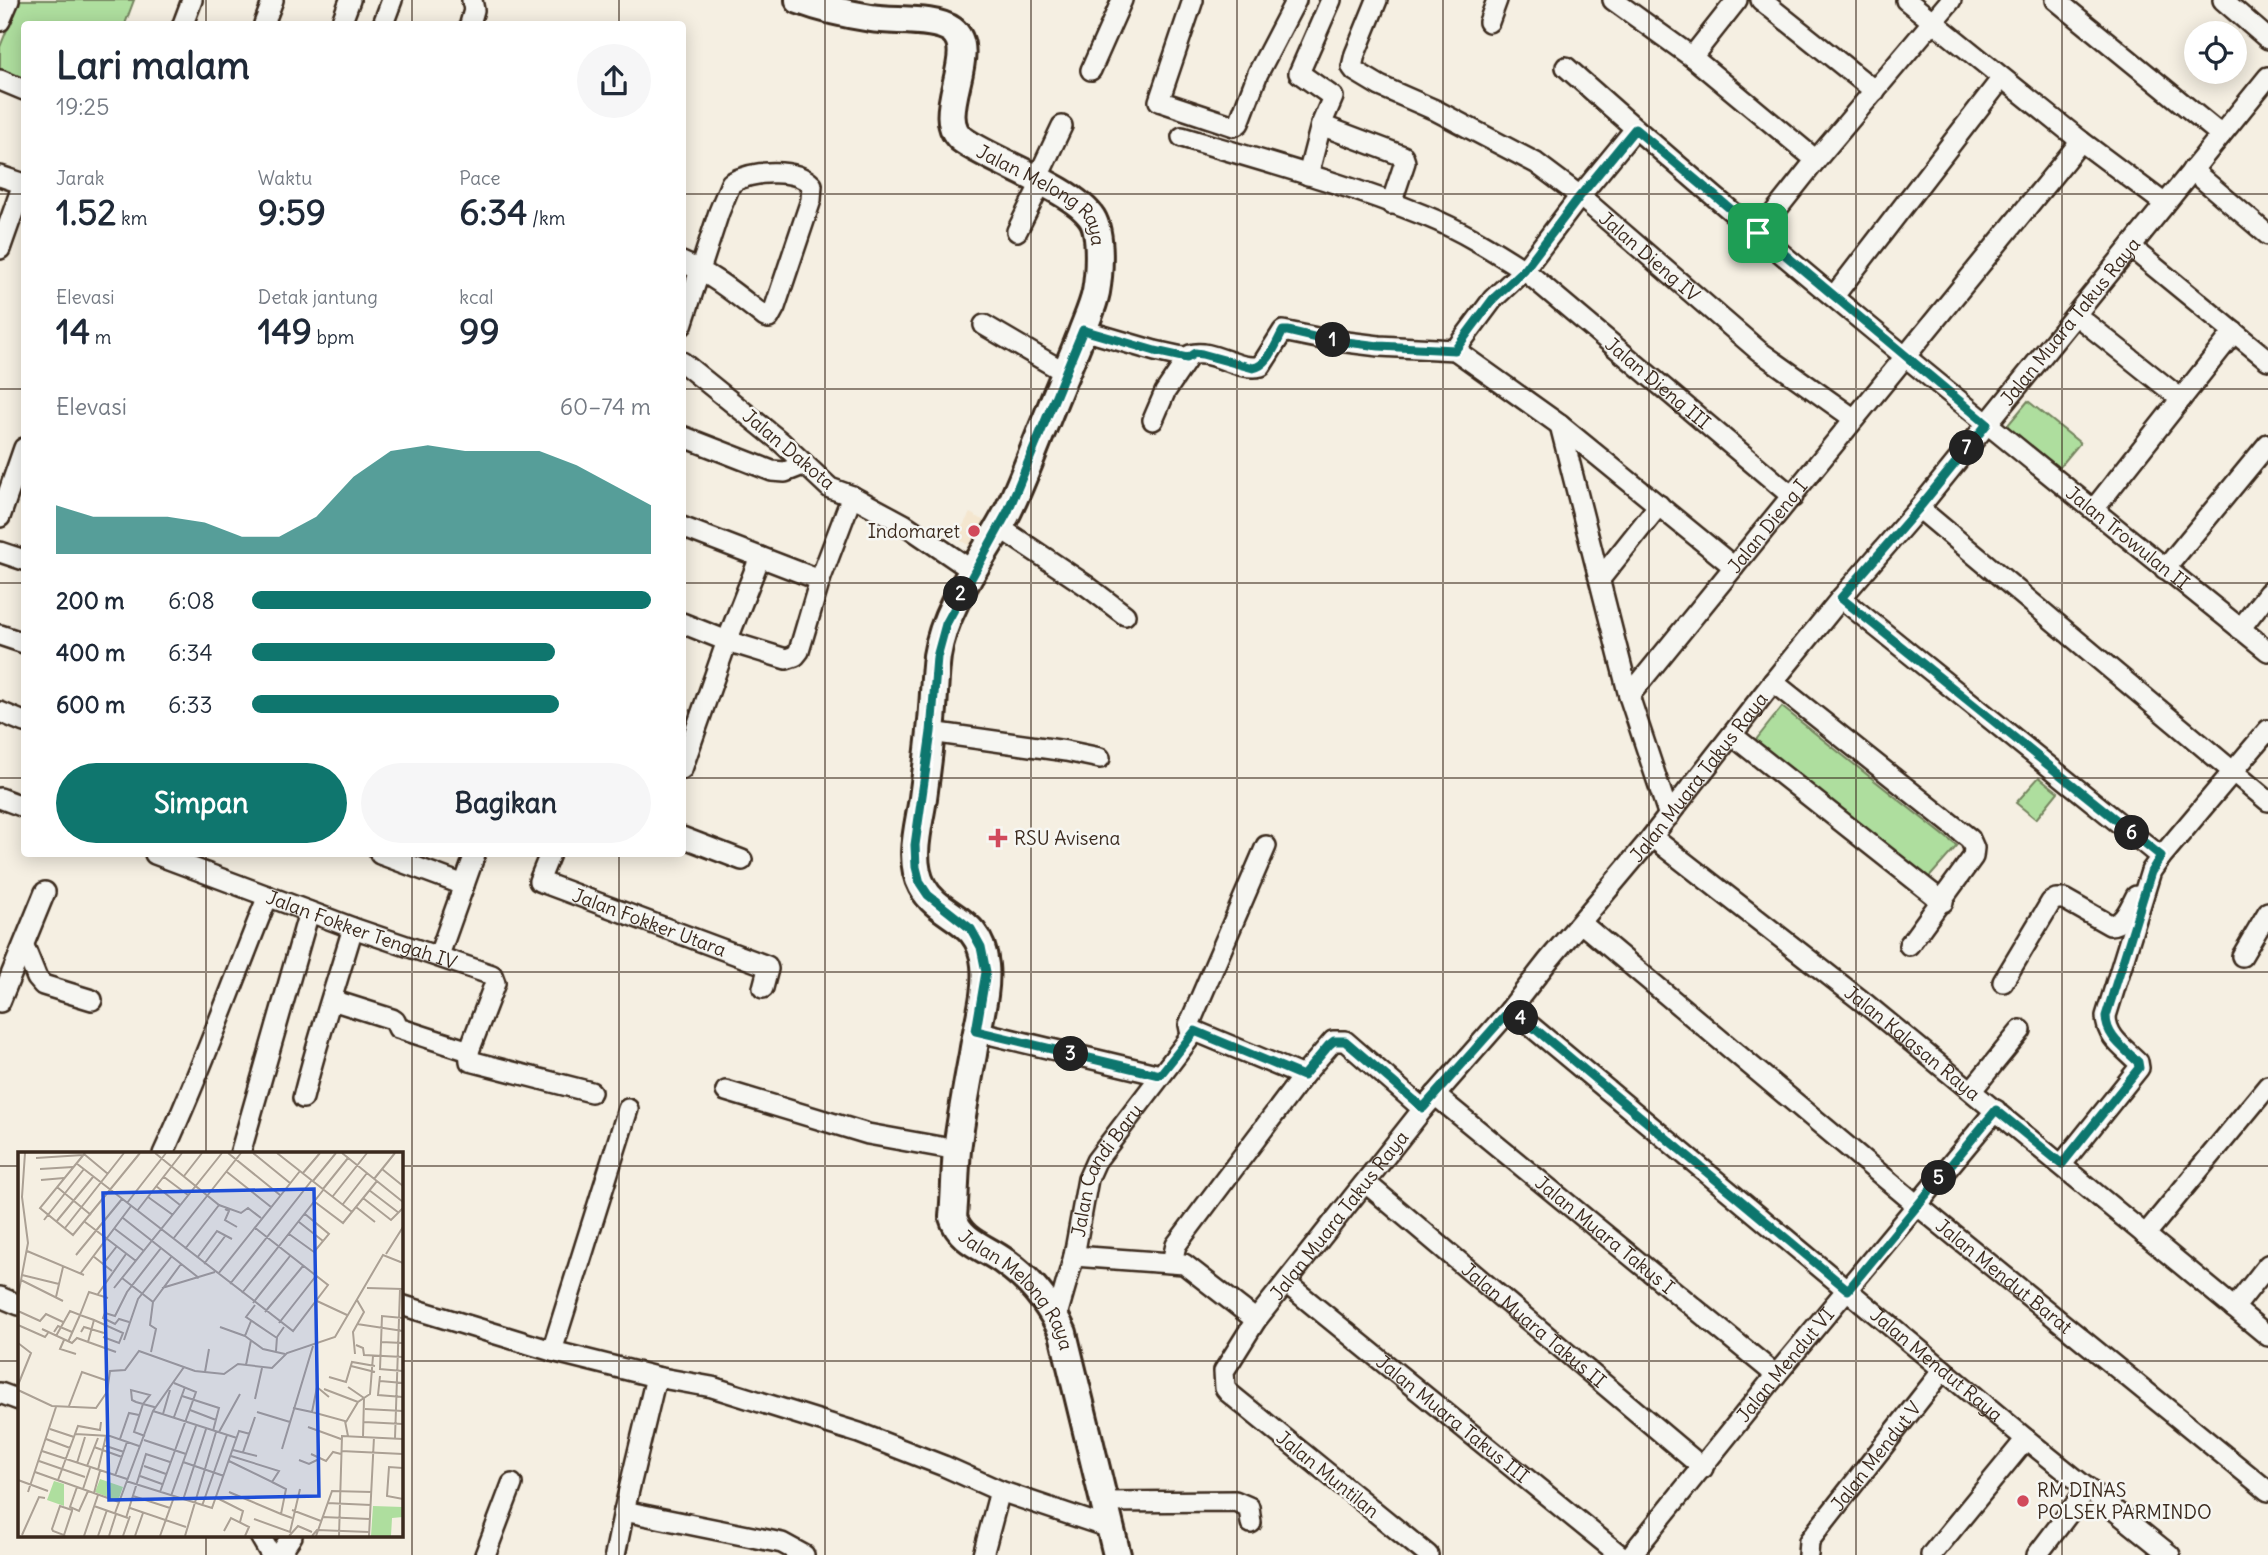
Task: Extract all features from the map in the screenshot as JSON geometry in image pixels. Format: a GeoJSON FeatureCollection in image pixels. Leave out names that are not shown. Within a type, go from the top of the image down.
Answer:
{"type":"FeatureCollection","features":[{"type":"Feature","properties":{"kind":"main road","name":"Jalan Melong Raya"},"geometry":{"type":"LineString","coordinates":[[800,0],[828,11],[879,10],[950,28],[958,36],[961,47],[952,126],[955,135],[1037,188],[1084,209],[1095,225],[1098,258],[1096,296],[1008,511],[973,571],[946,624],[940,642],[915,845],[920,883],[928,895],[971,929],[981,947],[986,972],[957,1150],[953,1217],[956,1227],[965,1237],[1005,1262],[1023,1277],[1038,1292],[1056,1319],[1063,1334],[1117,1555]]}},
{"type":"Feature","properties":{"kind":"street"},"geometry":{"type":"LineString","coordinates":[[0,21],[9,0]]}},
{"type":"Feature","properties":{"kind":"street"},"geometry":{"type":"LineString","coordinates":[[184,21],[192,0]]}},
{"type":"Feature","properties":{"kind":"street"},"geometry":{"type":"LineString","coordinates":[[265,21],[272,0]]}},
{"type":"Feature","properties":{"kind":"street"},"geometry":{"type":"LineString","coordinates":[[342,21],[350,0]]}},
{"type":"Feature","properties":{"kind":"street"},"geometry":{"type":"LineString","coordinates":[[384,21],[392,0]]}},
{"type":"Feature","properties":{"kind":"street"},"geometry":{"type":"LineString","coordinates":[[471,21],[474,10],[472,0]]}},
{"type":"Feature","properties":{"kind":"street"},"geometry":{"type":"LineString","coordinates":[[1091,70],[1122,0]]}},
{"type":"Feature","properties":{"kind":"street"},"geometry":{"type":"LineString","coordinates":[[1193,0],[1159,101],[1234,126],[1239,122],[1258,73],[1296,0]]}},
{"type":"Feature","properties":{"kind":"street"},"geometry":{"type":"LineString","coordinates":[[1308,175],[1321,125],[1333,97],[1299,73],[1331,0]]}},
{"type":"Feature","properties":{"kind":"street","name":"Jalan Dieng IV"},"geometry":{"type":"LineString","coordinates":[[1377,0],[1355,54],[1353,69],[1380,86],[1435,110],[1535,163],[1580,196],[1759,351],[1853,418]]}},
{"type":"Feature","properties":{"kind":"street"},"geometry":{"type":"LineString","coordinates":[[1489,22],[1497,0]]}},
{"type":"Feature","properties":{"kind":"street"},"geometry":{"type":"LineString","coordinates":[[1612,0],[1692,57],[1816,160]]}},
{"type":"Feature","properties":{"kind":"street"},"geometry":{"type":"LineString","coordinates":[[1692,57],[1737,0]]}},
{"type":"Feature","properties":{"kind":"street"},"geometry":{"type":"LineString","coordinates":[[1760,0],[1875,91]]}},
{"type":"Feature","properties":{"kind":"street"},"geometry":{"type":"LineString","coordinates":[[1906,0],[2081,141],[2165,204]]}},
{"type":"Feature","properties":{"kind":"street"},"geometry":{"type":"LineString","coordinates":[[1758,233],[1951,0]]}},
{"type":"Feature","properties":{"kind":"street"},"geometry":{"type":"LineString","coordinates":[[2056,0],[2221,135]]}},
{"type":"Feature","properties":{"kind":"street"},"geometry":{"type":"LineString","coordinates":[[2223,0],[2268,39]]}},
{"type":"Feature","properties":{"kind":"street","name":"Jalan Trowulan II"},"geometry":{"type":"LineString","coordinates":[[1566,67],[1635,129],[1905,356],[2268,652]]}},
{"type":"Feature","properties":{"kind":"street","name":"Jalan Muara Takus Raya"},"geometry":{"type":"LineString","coordinates":[[1074,1256],[1184,1264],[1256,1320],[1429,1102],[1509,1011],[1652,837],[1841,598],[1919,508],[2268,77]]}},
{"type":"Feature","properties":{"kind":"street"},"geometry":{"type":"LineString","coordinates":[[1834,296],[2002,78]]}},
{"type":"Feature","properties":{"kind":"street"},"geometry":{"type":"LineString","coordinates":[[0,80],[21,89]]}},
{"type":"Feature","properties":{"kind":"street"},"geometry":{"type":"LineString","coordinates":[[1321,125],[1403,156],[1405,162],[1391,204]]}},
{"type":"Feature","properties":{"kind":"street"},"geometry":{"type":"LineString","coordinates":[[1017,231],[1062,126]]}},
{"type":"Feature","properties":{"kind":"street"},"geometry":{"type":"LineString","coordinates":[[1455,350],[1493,299],[1524,270],[1635,129]]}},
{"type":"Feature","properties":{"kind":"street","name":"Jalan Dieng III"},"geometry":{"type":"LineString","coordinates":[[1182,137],[1308,175],[1427,216],[1478,242],[1524,270],[1793,497]]}},
{"type":"Feature","properties":{"kind":"street","name":"Jalan Dieng I"},"geometry":{"type":"LineString","coordinates":[[1629,696],[2081,141]]}},
{"type":"Feature","properties":{"kind":"street"},"geometry":{"type":"LineString","coordinates":[[2192,170],[2267,233]]}},
{"type":"Feature","properties":{"kind":"street"},"geometry":{"type":"LineString","coordinates":[[686,298],[691,265],[731,183],[768,174],[789,173],[809,181],[813,188],[811,200],[769,318],[735,292],[691,265]]}},
{"type":"Feature","properties":{"kind":"street"},"geometry":{"type":"LineString","coordinates":[[0,216],[15,181]]}},
{"type":"Feature","properties":{"kind":"street"},"geometry":{"type":"LineString","coordinates":[[0,249],[15,181]]}},
{"type":"Feature","properties":{"kind":"street"},"geometry":{"type":"LineString","coordinates":[[2132,245],[2140,255],[2268,360]]}},
{"type":"Feature","properties":{"kind":"street"},"geometry":{"type":"LineString","coordinates":[[2076,315],[2181,398]]}},
{"type":"Feature","properties":{"kind":"street"},"geometry":{"type":"LineString","coordinates":[[984,325],[1066,373]]}},
{"type":"Feature","properties":{"kind":"street"},"geometry":{"type":"LineString","coordinates":[[1083,330],[1187,358]]}},
{"type":"Feature","properties":{"kind":"street"},"geometry":{"type":"LineString","coordinates":[[1153,420],[1165,392],[1187,358],[1195,353],[1239,366],[1261,366],[1283,331],[1368,345],[1455,350],[1560,425],[1734,567]]}},
{"type":"Feature","properties":{"kind":"street"},"geometry":{"type":"LineString","coordinates":[[2094,509],[2234,332]]}},
{"type":"Feature","properties":{"kind":"street","name":"Jalan Dakota"},"geometry":{"type":"LineString","coordinates":[[686,365],[781,442],[830,488],[852,496],[904,524],[973,571]]}},
{"type":"Feature","properties":{"kind":"street"},"geometry":{"type":"LineString","coordinates":[[1560,425],[1629,696],[1669,816]]}},
{"type":"Feature","properties":{"kind":"street"},"geometry":{"type":"LineString","coordinates":[[686,438],[772,471],[785,472],[803,465]]}},
{"type":"Feature","properties":{"kind":"street"},"geometry":{"type":"LineString","coordinates":[[2165,569],[2268,444]]}},
{"type":"Feature","properties":{"kind":"street"},"geometry":{"type":"LineString","coordinates":[[0,517],[16,466]]}},
{"type":"Feature","properties":{"kind":"street"},"geometry":{"type":"LineString","coordinates":[[686,625],[727,641],[786,659],[795,656],[852,496]]}},
{"type":"Feature","properties":{"kind":"street"},"geometry":{"type":"LineString","coordinates":[[1600,579],[1659,506]]}},
{"type":"Feature","properties":{"kind":"street"},"geometry":{"type":"LineString","coordinates":[[1919,508],[2268,801]]}},
{"type":"Feature","properties":{"kind":"street"},"geometry":{"type":"LineString","coordinates":[[999,527],[1125,615]]}},
{"type":"Feature","properties":{"kind":"street"},"geometry":{"type":"LineString","coordinates":[[686,529],[820,580]]}},
{"type":"Feature","properties":{"kind":"street"},"geometry":{"type":"LineString","coordinates":[[0,552],[21,559]]}},
{"type":"Feature","properties":{"kind":"street"},"geometry":{"type":"LineString","coordinates":[[686,758],[760,557]]}},
{"type":"Feature","properties":{"kind":"street"},"geometry":{"type":"LineString","coordinates":[[2240,629],[2268,593]]}},
{"type":"Feature","properties":{"kind":"street"},"geometry":{"type":"LineString","coordinates":[[1841,598],[2156,864]]}},
{"type":"Feature","properties":{"kind":"street"},"geometry":{"type":"LineString","coordinates":[[0,635],[21,642]]}},
{"type":"Feature","properties":{"kind":"street"},"geometry":{"type":"LineString","coordinates":[[1773,682],[1970,839],[1974,848],[1973,857],[1909,945]]}},
{"type":"Feature","properties":{"kind":"street"},"geometry":{"type":"LineString","coordinates":[[0,712],[21,721]]}},
{"type":"Feature","properties":{"kind":"street"},"geometry":{"type":"LineString","coordinates":[[2003,982],[2051,902],[2056,899],[2064,899],[2110,925],[2120,923],[2156,864],[2268,730]]}},
{"type":"Feature","properties":{"kind":"street"},"geometry":{"type":"LineString","coordinates":[[931,732],[1100,758]]}},
{"type":"Feature","properties":{"kind":"street"},"geometry":{"type":"LineString","coordinates":[[1732,735],[1942,902]]}},
{"type":"Feature","properties":{"kind":"street"},"geometry":{"type":"LineString","coordinates":[[0,798],[21,806]]}},
{"type":"Feature","properties":{"kind":"street","name":"Jalan Kalasan Raya"},"geometry":{"type":"LineString","coordinates":[[1652,837],[1857,996],[2268,1336]]}},
{"type":"Feature","properties":{"kind":"street"},"geometry":{"type":"LineString","coordinates":[[686,839],[742,860]]}},
{"type":"Feature","properties":{"kind":"street"},"geometry":{"type":"LineString","coordinates":[[1172,1262],[1176,1245],[1303,1076],[1191,1030],[1189,1026],[1226,934],[1266,846]]}},
{"type":"Feature","properties":{"kind":"street","name":"Jalan Fokker Tengah IV"},"geometry":{"type":"LineString","coordinates":[[163,857],[353,928],[492,975],[495,980],[469,1051]]}},
{"type":"Feature","properties":{"kind":"street"},"geometry":{"type":"LineString","coordinates":[[388,857],[464,886]]}},
{"type":"Feature","properties":{"kind":"street"},"geometry":{"type":"LineString","coordinates":[[439,956],[474,857]]}},
{"type":"Feature","properties":{"kind":"street","name":"Jalan Fokker Utara"},"geometry":{"type":"LineString","coordinates":[[549,857],[539,881],[767,966],[763,988]]}},
{"type":"Feature","properties":{"kind":"street"},"geometry":{"type":"LineString","coordinates":[[2062,1164],[2139,1068],[2138,1062],[2111,1036],[2106,1026],[2106,1016],[2156,864]]}},
{"type":"Feature","properties":{"kind":"street"},"geometry":{"type":"LineString","coordinates":[[0,1002],[45,892]]}},
{"type":"Feature","properties":{"kind":"street"},"geometry":{"type":"LineString","coordinates":[[164,1152],[190,1097],[200,1064],[268,897]]}},
{"type":"Feature","properties":{"kind":"street"},"geometry":{"type":"LineString","coordinates":[[241,1152],[309,912]]}},
{"type":"Feature","properties":{"kind":"street"},"geometry":{"type":"LineString","coordinates":[[2242,956],[2268,912]]}},
{"type":"Feature","properties":{"kind":"street","name":"Jalan Mendut Barat"},"geometry":{"type":"LineString","coordinates":[[1581,923],[1917,1205],[2268,1491]]}},
{"type":"Feature","properties":{"kind":"street"},"geometry":{"type":"LineString","coordinates":[[303,1098],[318,1036],[332,1000],[353,928]]}},
{"type":"Feature","properties":{"kind":"street"},"geometry":{"type":"LineString","coordinates":[[24,946],[37,978],[43,985],[92,1000]]}},
{"type":"Feature","properties":{"kind":"street"},"geometry":{"type":"LineString","coordinates":[[332,1000],[392,1019],[396,1021],[398,1028],[469,1051],[470,1061],[475,1063],[591,1092]]}},
{"type":"Feature","properties":{"kind":"street","name":"Jalan Mendut Raya"},"geometry":{"type":"LineString","coordinates":[[1509,1011],[1527,1022],[2026,1439],[2170,1555]]}},
{"type":"Feature","properties":{"kind":"street"},"geometry":{"type":"LineString","coordinates":[[1972,1090],[2021,1030]]}},
{"type":"Feature","properties":{"kind":"street"},"geometry":{"type":"LineString","coordinates":[[976,1031],[1160,1075]]}},
{"type":"Feature","properties":{"kind":"street","name":"Jalan Candi Baru"},"geometry":{"type":"LineString","coordinates":[[1056,1319],[1074,1256],[1088,1179],[1096,1161],[1195,1031]]}},
{"type":"Feature","properties":{"kind":"street","name":"Jalan Muara Takus I"},"geometry":{"type":"LineString","coordinates":[[1303,1076],[1329,1045],[1334,1041],[1345,1041],[1429,1102],[1776,1375]]}},
{"type":"Feature","properties":{"kind":"street"},"geometry":{"type":"LineString","coordinates":[[2146,1235],[2268,1086]]}},
{"type":"Feature","properties":{"kind":"street"},"geometry":{"type":"LineString","coordinates":[[726,1091],[869,1134],[957,1150]]}},
{"type":"Feature","properties":{"kind":"street"},"geometry":{"type":"LineString","coordinates":[[552,1351],[628,1110]]}},
{"type":"Feature","properties":{"kind":"street","name":"Jalan Mendut VI"},"geometry":{"type":"LineString","coordinates":[[1631,1555],[1996,1110]]}},
{"type":"Feature","properties":{"kind":"street","name":"Jalan Muara Takus II"},"geometry":{"type":"LineString","coordinates":[[1366,1183],[1703,1468]]}},
{"type":"Feature","properties":{"kind":"street"},"geometry":{"type":"LineString","coordinates":[[2234,1308],[2268,1265]]}},
{"type":"Feature","properties":{"kind":"street","name":"Jalan Muara Takus III"},"geometry":{"type":"LineString","coordinates":[[1286,1283],[1620,1555]]}},
{"type":"Feature","properties":{"kind":"street"},"geometry":{"type":"LineString","coordinates":[[0,1297],[18,1305]]}},
{"type":"Feature","properties":{"kind":"street"},"geometry":{"type":"LineString","coordinates":[[402,1305],[552,1351],[656,1377],[712,1387],[859,1433],[1000,1491],[1107,1515],[1235,1501],[1249,1507],[1251,1523]]}},
{"type":"Feature","properties":{"kind":"street","name":"Jalan Muntilan"},"geometry":{"type":"LineString","coordinates":[[1256,1320],[1224,1371],[1225,1388],[1428,1555]]}},
{"type":"Feature","properties":{"kind":"street","name":"Jalan Mendut V"},"geometry":{"type":"LineString","coordinates":[[1809,1548],[1943,1370]]}},
{"type":"Feature","properties":{"kind":"street"},"geometry":{"type":"LineString","coordinates":[[615,1555],[656,1377]]}},
{"type":"Feature","properties":{"kind":"street"},"geometry":{"type":"LineString","coordinates":[[0,1392],[18,1400]]}},
{"type":"Feature","properties":{"kind":"street"},"geometry":{"type":"LineString","coordinates":[[1931,1555],[2026,1439]]}},
{"type":"Feature","properties":{"kind":"street"},"geometry":{"type":"LineString","coordinates":[[485,1555],[512,1484]]}},
{"type":"Feature","properties":{"kind":"street"},"geometry":{"type":"LineString","coordinates":[[2037,1555],[2088,1488]]}},
{"type":"Feature","properties":{"kind":"street"},"geometry":{"type":"LineString","coordinates":[[983,1555],[1000,1491]]}},
{"type":"Feature","properties":{"kind":"street"},"geometry":{"type":"LineString","coordinates":[[624,1511],[782,1543],[804,1555]]}},
{"type":"Feature","properties":{"kind":"street"},"geometry":{"type":"LineString","coordinates":[[261,1538],[271,1555]]}},
{"type":"Feature","properties":{"kind":"street"},"geometry":{"type":"LineString","coordinates":[[279,1555],[291,1538]]}},
{"type":"Feature","properties":{"kind":"shaded area","name":"Indomaret"},"geometry":{"type":"Polygon","coordinates":[[[970,513],[992,525],[977,550],[956,538],[970,513]]]}},
{"type":"Feature","properties":{"kind":"green space"},"geometry":{"type":"Polygon","coordinates":[[[19,0],[134,0],[126,21],[21,21],[21,79],[0,72],[0,47],[19,0]]]}},
{"type":"Feature","properties":{"kind":"green space"},"geometry":{"type":"Polygon","coordinates":[[[2028,401],[2080,443],[2059,468],[2007,426],[2028,401]]]}},
{"type":"Feature","properties":{"kind":"green space"},"geometry":{"type":"Polygon","coordinates":[[[1782,707],[1957,846],[1925,882],[1755,741],[1782,707]]]}},
{"type":"Feature","properties":{"kind":"green space"},"geometry":{"type":"Polygon","coordinates":[[[2039,777],[2058,792],[2036,819],[2016,803],[2039,777]]]}},
{"type":"Feature","properties":{"kind":"place","name":"Indomaret"},"geometry":{"type":"Point","coordinates":[974,531]}},
{"type":"Feature","properties":{"kind":"place","name":"RSU Avisena"},"geometry":{"type":"Point","coordinates":[998,838]}},
{"type":"Feature","properties":{"kind":"place","name":"RM DINAS POLSEK PARMINDO"},"geometry":{"type":"Point","coordinates":[2023,1501]}},
{"type":"Feature","properties":{"kind":"route"},"geometry":{"type":"LineString","coordinates":[[1635,129],[1758,233],[1987,424],[1841,598],[2161,856],[2151,872],[2106,1016],[2106,1026],[2111,1036],[2138,1062],[2139,1068],[2062,1164],[1996,1110],[1848,1290],[1527,1022],[1509,1011],[1423,1108],[1345,1041],[1334,1041],[1329,1045],[1303,1076],[1195,1031],[1160,1075],[976,1031],[986,972],[981,947],[971,929],[928,895],[920,883],[916,867],[915,845],[931,732],[937,657],[946,624],[1008,511],[1083,330],[1155,351],[1187,358],[1195,353],[1202,354],[1253,368],[1266,361],[1283,331],[1379,346],[1455,350],[1493,299],[1524,270],[1635,129]]}}]}
